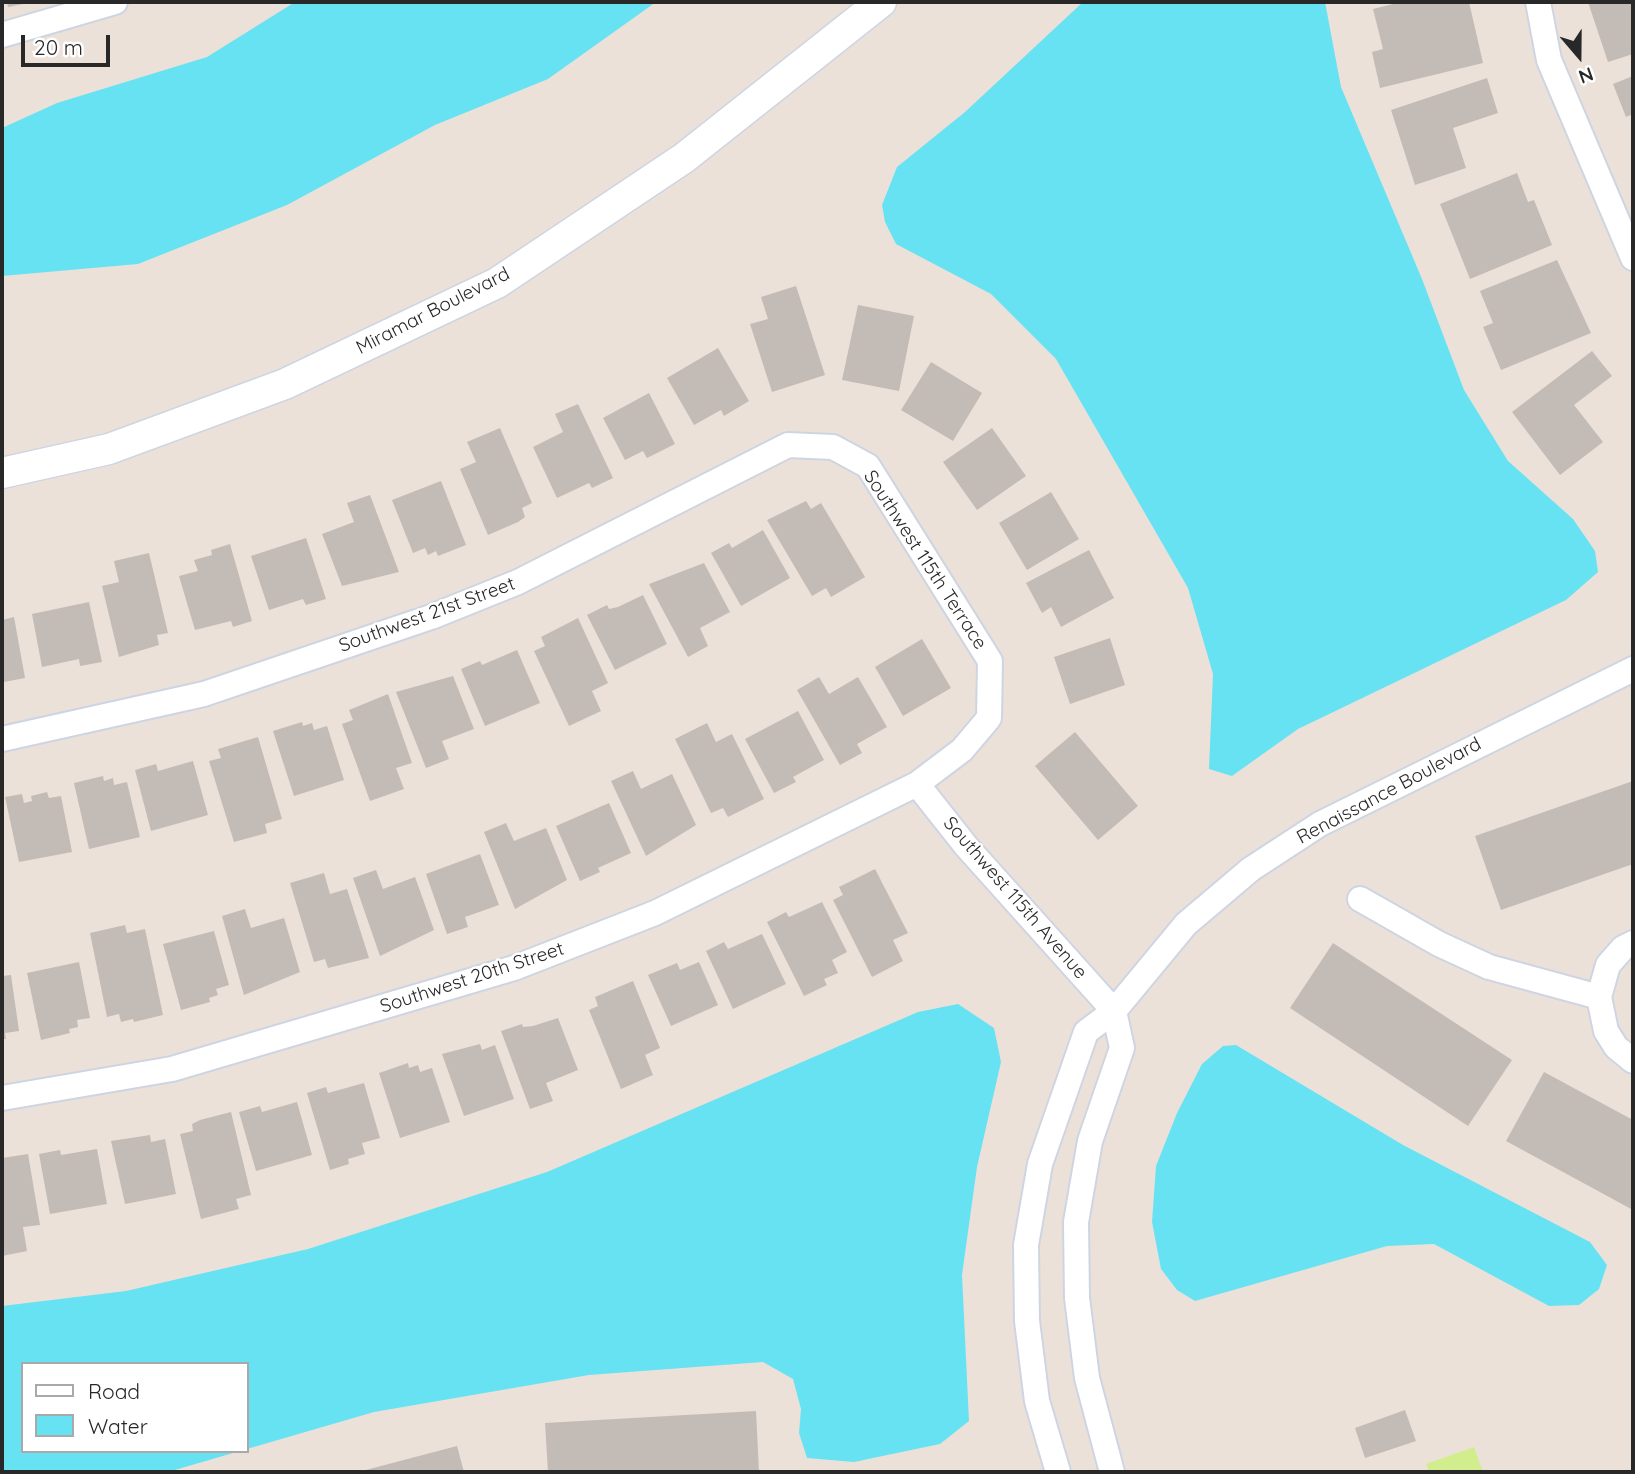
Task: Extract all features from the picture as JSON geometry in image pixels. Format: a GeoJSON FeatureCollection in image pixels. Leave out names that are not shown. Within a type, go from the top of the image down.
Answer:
{"type":"FeatureCollection","features":[{"type":"Feature","properties":{"kind":"street"},"geometry":{"type":"LineString","coordinates":[[2,35],[115,2]]}},
{"type":"Feature","properties":{"kind":"street"},"geometry":{"type":"LineString","coordinates":[[1538,2],[1549,60],[1633,258]]}},
{"type":"Feature","properties":{"kind":"street","name":"Miramar Boulevard"},"geometry":{"type":"LineString","coordinates":[[2,473],[109,449],[285,383],[497,283],[684,158],[874,4]]}},
{"type":"Feature","properties":{"kind":"street","name":"Southwest 21st Street"},"geometry":{"type":"LineString","coordinates":[[2,739],[204,694],[431,617],[518,582],[788,445],[833,447]]}},
{"type":"Feature","properties":{"kind":"street","name":"Southwest 115th Terrace"},"geometry":{"type":"LineString","coordinates":[[833,447],[868,467],[990,661],[989,718],[962,750],[917,784]]}},
{"type":"Feature","properties":{"kind":"street","name":"Renaissance Boulevard"},"geometry":{"type":"LineString","coordinates":[[1058,1472],[1037,1401],[1027,1321],[1026,1245],[1040,1164],[1086,1032],[1114,1011],[1186,924],[1251,869],[1320,824],[1633,669]]}},
{"type":"Feature","properties":{"kind":"street","name":"Southwest 115th Avenue"},"geometry":{"type":"LineString","coordinates":[[917,784],[965,846],[1114,1011]]}},
{"type":"Feature","properties":{"kind":"street","name":"Southwest 20th Street"},"geometry":{"type":"LineString","coordinates":[[2,1098],[172,1069],[514,968],[655,913],[917,784]]}},
{"type":"Feature","properties":{"kind":"street"},"geometry":{"type":"LineString","coordinates":[[1360,899],[1439,944],[1489,967],[1599,996]]}},
{"type":"Feature","properties":{"kind":"street"},"geometry":{"type":"LineString","coordinates":[[1633,943],[1623,948],[1608,965],[1599,996],[1606,1031],[1616,1047],[1633,1061]]}},
{"type":"Feature","properties":{"kind":"street"},"geometry":{"type":"LineString","coordinates":[[1112,1472],[1087,1378],[1077,1298],[1076,1222],[1090,1141],[1122,1048],[1114,1011]]}},
{"type":"Feature","properties":{"kind":"green space"},"geometry":{"type":"Polygon","coordinates":[[[1474,1447],[1483,1472],[1429,1472],[1426,1464],[1474,1447]]]}},
{"type":"Feature","properties":{"kind":"water"},"geometry":{"type":"Polygon","coordinates":[[[295,2],[656,2],[548,79],[435,125],[287,205],[138,264],[2,276],[2,128],[57,103],[207,57],[295,2]]]}},
{"type":"Feature","properties":{"kind":"water"},"geometry":{"type":"Polygon","coordinates":[[[1083,2],[1325,2],[1341,87],[1422,279],[1464,390],[1508,461],[1573,519],[1595,551],[1598,572],[1566,600],[1298,729],[1232,776],[1209,769],[1213,674],[1188,588],[1056,359],[991,294],[896,244],[885,222],[882,205],[897,167],[965,112],[1083,2]]]}},
{"type":"Feature","properties":{"kind":"water"},"geometry":{"type":"Polygon","coordinates":[[[958,1004],[994,1028],[1001,1062],[977,1167],[962,1275],[969,1421],[940,1444],[854,1462],[807,1458],[799,1433],[801,1409],[793,1379],[763,1362],[589,1375],[374,1412],[248,1449],[248,1362],[21,1362],[21,1453],[233,1453],[168,1472],[2,1472],[2,1306],[126,1291],[308,1249],[547,1172],[918,1012],[958,1004]]]}},
{"type":"Feature","properties":{"kind":"water"},"geometry":{"type":"Polygon","coordinates":[[[1236,1045],[1403,1145],[1590,1242],[1607,1265],[1599,1289],[1579,1305],[1549,1306],[1434,1244],[1387,1246],[1195,1301],[1177,1290],[1161,1269],[1152,1222],[1156,1166],[1177,1113],[1202,1064],[1223,1046],[1236,1045]]]}},
{"type":"Feature","properties":{"kind":"building"},"geometry":{"type":"Polygon","coordinates":[[[7,2],[28,2],[28,3],[8,7],[7,2]]]}},
{"type":"Feature","properties":{"kind":"building"},"geometry":{"type":"Polygon","coordinates":[[[1401,2],[1469,2],[1483,63],[1380,88],[1372,52],[1383,49],[1373,9],[1401,2]]]}},
{"type":"Feature","properties":{"kind":"building"},"geometry":{"type":"Polygon","coordinates":[[[1588,2],[1633,2],[1633,54],[1608,62],[1588,2]]]}},
{"type":"Feature","properties":{"kind":"building"},"geometry":{"type":"Polygon","coordinates":[[[1633,76],[1633,114],[1626,117],[1613,84],[1633,76]]]}},
{"type":"Feature","properties":{"kind":"building"},"geometry":{"type":"Polygon","coordinates":[[[1487,78],[1498,113],[1453,128],[1466,168],[1415,185],[1391,110],[1487,78]]]}},
{"type":"Feature","properties":{"kind":"building"},"geometry":{"type":"Polygon","coordinates":[[[1517,173],[1528,202],[1534,200],[1552,245],[1470,279],[1440,204],[1517,173]]]}},
{"type":"Feature","properties":{"kind":"building"},"geometry":{"type":"Polygon","coordinates":[[[1557,260],[1591,333],[1501,370],[1483,327],[1493,323],[1480,291],[1557,260]]]}},
{"type":"Feature","properties":{"kind":"building"},"geometry":{"type":"Polygon","coordinates":[[[796,286],[825,375],[772,392],[750,324],[768,319],[761,297],[796,286]]]}},
{"type":"Feature","properties":{"kind":"building"},"geometry":{"type":"Polygon","coordinates":[[[858,305],[914,316],[899,391],[842,380],[858,305]]]}},
{"type":"Feature","properties":{"kind":"building"},"geometry":{"type":"Polygon","coordinates":[[[718,348],[749,401],[724,416],[721,410],[694,425],[667,378],[718,348]]]}},
{"type":"Feature","properties":{"kind":"building"},"geometry":{"type":"Polygon","coordinates":[[[1592,351],[1612,376],[1574,405],[1603,442],[1560,475],[1512,412],[1592,351]]]}},
{"type":"Feature","properties":{"kind":"building"},"geometry":{"type":"Polygon","coordinates":[[[931,362],[982,393],[953,441],[901,410],[931,362]]]}},
{"type":"Feature","properties":{"kind":"building"},"geometry":{"type":"Polygon","coordinates":[[[649,393],[675,444],[647,458],[643,451],[625,460],[603,418],[649,393]]]}},
{"type":"Feature","properties":{"kind":"building"},"geometry":{"type":"Polygon","coordinates":[[[578,404],[613,478],[592,488],[589,483],[557,498],[533,447],[563,432],[555,414],[578,404]]]}},
{"type":"Feature","properties":{"kind":"building"},"geometry":{"type":"Polygon","coordinates":[[[500,428],[532,503],[522,508],[525,517],[488,535],[460,469],[476,462],[467,442],[500,428]]]}},
{"type":"Feature","properties":{"kind":"building"},"geometry":{"type":"Polygon","coordinates":[[[992,428],[1026,476],[977,510],[943,462],[992,428]]]}},
{"type":"Feature","properties":{"kind":"building"},"geometry":{"type":"Polygon","coordinates":[[[441,481],[466,545],[438,556],[436,551],[428,555],[425,548],[413,553],[392,500],[441,481]]]}},
{"type":"Feature","properties":{"kind":"building"},"geometry":{"type":"Polygon","coordinates":[[[1051,492],[1079,539],[1027,570],[999,523],[1051,492]]]}},
{"type":"Feature","properties":{"kind":"building"},"geometry":{"type":"Polygon","coordinates":[[[370,495],[399,572],[342,586],[322,534],[354,522],[347,503],[370,495]]]}},
{"type":"Feature","properties":{"kind":"building"},"geometry":{"type":"Polygon","coordinates":[[[806,501],[811,509],[821,503],[865,577],[831,597],[826,588],[812,596],[767,520],[806,501]]]}},
{"type":"Feature","properties":{"kind":"building"},"geometry":{"type":"Polygon","coordinates":[[[763,530],[790,578],[741,606],[711,553],[729,543],[732,548],[763,530]]]}},
{"type":"Feature","properties":{"kind":"building"},"geometry":{"type":"Polygon","coordinates":[[[306,538],[326,599],[306,605],[303,599],[269,610],[251,556],[306,538]]]}},
{"type":"Feature","properties":{"kind":"building"},"geometry":{"type":"Polygon","coordinates":[[[230,544],[252,621],[233,627],[231,621],[195,630],[179,576],[198,571],[194,560],[212,555],[211,550],[230,544]]]}},
{"type":"Feature","properties":{"kind":"building"},"geometry":{"type":"Polygon","coordinates":[[[1089,550],[1114,598],[1061,627],[1051,607],[1042,613],[1026,583],[1089,550]]]}},
{"type":"Feature","properties":{"kind":"building"},"geometry":{"type":"Polygon","coordinates":[[[149,553],[168,633],[157,635],[159,645],[119,657],[102,586],[119,582],[114,561],[149,553]]]}},
{"type":"Feature","properties":{"kind":"building"},"geometry":{"type":"Polygon","coordinates":[[[704,563],[730,612],[700,628],[708,646],[688,657],[649,584],[704,563]]]}},
{"type":"Feature","properties":{"kind":"building"},"geometry":{"type":"Polygon","coordinates":[[[643,595],[667,644],[615,670],[587,615],[607,605],[609,609],[618,607],[643,595]]]}},
{"type":"Feature","properties":{"kind":"building"},"geometry":{"type":"Polygon","coordinates":[[[89,602],[102,662],[80,666],[79,659],[42,667],[32,614],[89,602]]]}},
{"type":"Feature","properties":{"kind":"building"},"geometry":{"type":"Polygon","coordinates":[[[14,617],[25,678],[4,682],[2,620],[14,617]]]}},
{"type":"Feature","properties":{"kind":"building"},"geometry":{"type":"Polygon","coordinates":[[[578,618],[608,683],[592,691],[601,711],[569,726],[534,651],[545,646],[541,637],[578,618]]]}},
{"type":"Feature","properties":{"kind":"building"},"geometry":{"type":"Polygon","coordinates":[[[1110,638],[1125,685],[1070,704],[1054,657],[1110,638]]]}},
{"type":"Feature","properties":{"kind":"building"},"geometry":{"type":"Polygon","coordinates":[[[922,639],[951,688],[903,716],[875,667],[922,639]]]}},
{"type":"Feature","properties":{"kind":"building"},"geometry":{"type":"Polygon","coordinates":[[[517,650],[540,703],[485,726],[461,669],[480,661],[482,665],[517,650]]]}},
{"type":"Feature","properties":{"kind":"building"},"geometry":{"type":"Polygon","coordinates":[[[453,676],[474,729],[442,741],[449,759],[426,768],[396,692],[453,676]]]}},
{"type":"Feature","properties":{"kind":"building"},"geometry":{"type":"Polygon","coordinates":[[[819,677],[829,694],[858,677],[887,727],[857,744],[862,753],[840,765],[797,690],[819,677]]]}},
{"type":"Feature","properties":{"kind":"building"},"geometry":{"type":"Polygon","coordinates":[[[388,694],[412,763],[396,768],[404,789],[370,801],[342,724],[353,720],[349,710],[388,694]]]}},
{"type":"Feature","properties":{"kind":"building"},"geometry":{"type":"Polygon","coordinates":[[[798,711],[824,760],[793,777],[796,782],[774,793],[745,739],[798,711]]]}},
{"type":"Feature","properties":{"kind":"building"},"geometry":{"type":"Polygon","coordinates":[[[302,722],[303,726],[312,723],[314,730],[327,726],[344,780],[294,796],[273,731],[302,722]]]}},
{"type":"Feature","properties":{"kind":"building"},"geometry":{"type":"Polygon","coordinates":[[[707,723],[716,742],[732,734],[764,799],[728,817],[723,808],[711,813],[675,739],[707,723]]]}},
{"type":"Feature","properties":{"kind":"building"},"geometry":{"type":"Polygon","coordinates":[[[1075,732],[1138,806],[1098,840],[1035,766],[1075,732]]]}},
{"type":"Feature","properties":{"kind":"building"},"geometry":{"type":"Polygon","coordinates":[[[258,737],[282,819],[265,824],[267,833],[234,842],[209,761],[221,758],[218,749],[258,737]]]}},
{"type":"Feature","properties":{"kind":"building"},"geometry":{"type":"Polygon","coordinates":[[[193,761],[208,815],[151,831],[135,770],[156,764],[158,771],[193,761]]]}},
{"type":"Feature","properties":{"kind":"building"},"geometry":{"type":"Polygon","coordinates":[[[633,771],[641,789],[672,774],[696,825],[646,856],[611,781],[633,771]]]}},
{"type":"Feature","properties":{"kind":"building"},"geometry":{"type":"Polygon","coordinates":[[[103,776],[104,781],[113,778],[114,785],[127,782],[140,837],[89,849],[74,783],[103,776]]]}},
{"type":"Feature","properties":{"kind":"building"},"geometry":{"type":"Polygon","coordinates":[[[1633,781],[1633,864],[1501,910],[1475,836],[1633,781]]]}},
{"type":"Feature","properties":{"kind":"building"},"geometry":{"type":"Polygon","coordinates":[[[47,792],[49,798],[61,796],[72,852],[19,862],[5,797],[22,794],[24,803],[32,801],[31,796],[47,792]]]}},
{"type":"Feature","properties":{"kind":"building"},"geometry":{"type":"Polygon","coordinates":[[[609,803],[631,853],[598,868],[600,872],[580,881],[556,826],[609,803]]]}},
{"type":"Feature","properties":{"kind":"building"},"geometry":{"type":"Polygon","coordinates":[[[506,823],[514,841],[546,828],[567,880],[515,909],[484,832],[506,823]]]}},
{"type":"Feature","properties":{"kind":"building"},"geometry":{"type":"Polygon","coordinates":[[[480,854],[499,905],[465,917],[468,927],[447,934],[426,874],[480,854]]]}},
{"type":"Feature","properties":{"kind":"building"},"geometry":{"type":"Polygon","coordinates":[[[875,869],[908,933],[893,940],[903,961],[872,977],[833,900],[843,895],[839,887],[875,869]]]}},
{"type":"Feature","properties":{"kind":"building"},"geometry":{"type":"Polygon","coordinates":[[[376,870],[383,889],[415,877],[434,930],[380,956],[353,878],[376,870]]]}},
{"type":"Feature","properties":{"kind":"building"},"geometry":{"type":"Polygon","coordinates":[[[324,873],[330,894],[347,889],[369,958],[328,968],[325,959],[314,962],[290,883],[324,873]]]}},
{"type":"Feature","properties":{"kind":"building"},"geometry":{"type":"Polygon","coordinates":[[[822,902],[847,952],[832,960],[838,973],[824,979],[827,985],[804,996],[767,922],[786,912],[789,917],[822,902]]]}},
{"type":"Feature","properties":{"kind":"building"},"geometry":{"type":"Polygon","coordinates":[[[245,909],[251,928],[284,918],[300,972],[244,995],[222,916],[245,909]]]}},
{"type":"Feature","properties":{"kind":"building"},"geometry":{"type":"Polygon","coordinates":[[[125,925],[127,933],[145,929],[163,1015],[134,1022],[133,1019],[121,1022],[119,1014],[107,1017],[90,933],[125,925]]]}},
{"type":"Feature","properties":{"kind":"building"},"geometry":{"type":"Polygon","coordinates":[[[214,931],[229,985],[216,989],[218,995],[209,998],[210,1002],[181,1010],[163,944],[214,931]]]}},
{"type":"Feature","properties":{"kind":"building"},"geometry":{"type":"Polygon","coordinates":[[[762,934],[786,984],[733,1009],[706,951],[724,942],[728,949],[762,934]]]}},
{"type":"Feature","properties":{"kind":"building"},"geometry":{"type":"Polygon","coordinates":[[[1333,943],[1512,1060],[1468,1126],[1290,1008],[1333,943]]]}},
{"type":"Feature","properties":{"kind":"building"},"geometry":{"type":"Polygon","coordinates":[[[79,962],[90,1018],[77,1020],[78,1027],[69,1029],[70,1033],[41,1040],[27,973],[79,962]]]}},
{"type":"Feature","properties":{"kind":"building"},"geometry":{"type":"Polygon","coordinates":[[[699,962],[718,1005],[671,1026],[648,975],[677,963],[680,970],[699,962]]]}},
{"type":"Feature","properties":{"kind":"building"},"geometry":{"type":"Polygon","coordinates":[[[11,975],[19,1031],[5,1033],[6,1039],[2,1039],[2,976],[11,975]]]}},
{"type":"Feature","properties":{"kind":"building"},"geometry":{"type":"Polygon","coordinates":[[[633,981],[660,1048],[645,1055],[653,1075],[621,1089],[589,1010],[598,1006],[595,997],[633,981]]]}},
{"type":"Feature","properties":{"kind":"building"},"geometry":{"type":"Polygon","coordinates":[[[558,1018],[578,1070],[546,1083],[553,1101],[530,1109],[501,1031],[522,1024],[523,1027],[533,1026],[558,1018]]]}},
{"type":"Feature","properties":{"kind":"building"},"geometry":{"type":"Polygon","coordinates":[[[480,1044],[482,1050],[495,1045],[514,1099],[464,1116],[442,1054],[480,1044]]]}},
{"type":"Feature","properties":{"kind":"building"},"geometry":{"type":"Polygon","coordinates":[[[408,1063],[409,1068],[418,1065],[420,1072],[432,1068],[450,1122],[400,1138],[379,1073],[408,1063]]]}},
{"type":"Feature","properties":{"kind":"building"},"geometry":{"type":"Polygon","coordinates":[[[1544,1072],[1633,1120],[1633,1210],[1506,1141],[1544,1072]]]}},
{"type":"Feature","properties":{"kind":"building"},"geometry":{"type":"Polygon","coordinates":[[[364,1083],[380,1138],[362,1143],[365,1154],[348,1159],[349,1164],[330,1170],[307,1093],[326,1087],[328,1093],[364,1083]]]}},
{"type":"Feature","properties":{"kind":"building"},"geometry":{"type":"Polygon","coordinates":[[[297,1102],[312,1155],[256,1171],[239,1112],[260,1106],[262,1112],[297,1102]]]}},
{"type":"Feature","properties":{"kind":"building"},"geometry":{"type":"Polygon","coordinates":[[[231,1112],[251,1195],[236,1199],[239,1209],[201,1219],[180,1134],[193,1131],[192,1124],[200,1120],[231,1112]]]}},
{"type":"Feature","properties":{"kind":"building"},"geometry":{"type":"Polygon","coordinates":[[[150,1135],[151,1142],[165,1139],[176,1194],[125,1204],[111,1141],[150,1135]]]}},
{"type":"Feature","properties":{"kind":"building"},"geometry":{"type":"Polygon","coordinates":[[[97,1149],[107,1204],[50,1214],[39,1154],[60,1150],[61,1155],[97,1149]]]}},
{"type":"Feature","properties":{"kind":"building"},"geometry":{"type":"Polygon","coordinates":[[[28,1154],[40,1225],[23,1227],[27,1251],[2,1256],[2,1158],[28,1154]]]}},
{"type":"Feature","properties":{"kind":"building"},"geometry":{"type":"Polygon","coordinates":[[[1405,1410],[1416,1441],[1365,1458],[1355,1428],[1405,1410]]]}},
{"type":"Feature","properties":{"kind":"building"},"geometry":{"type":"Polygon","coordinates":[[[756,1411],[759,1472],[548,1472],[545,1423],[756,1411]]]}},
{"type":"Feature","properties":{"kind":"building"},"geometry":{"type":"Polygon","coordinates":[[[457,1446],[464,1472],[362,1472],[362,1471],[457,1446]]]}}]}
